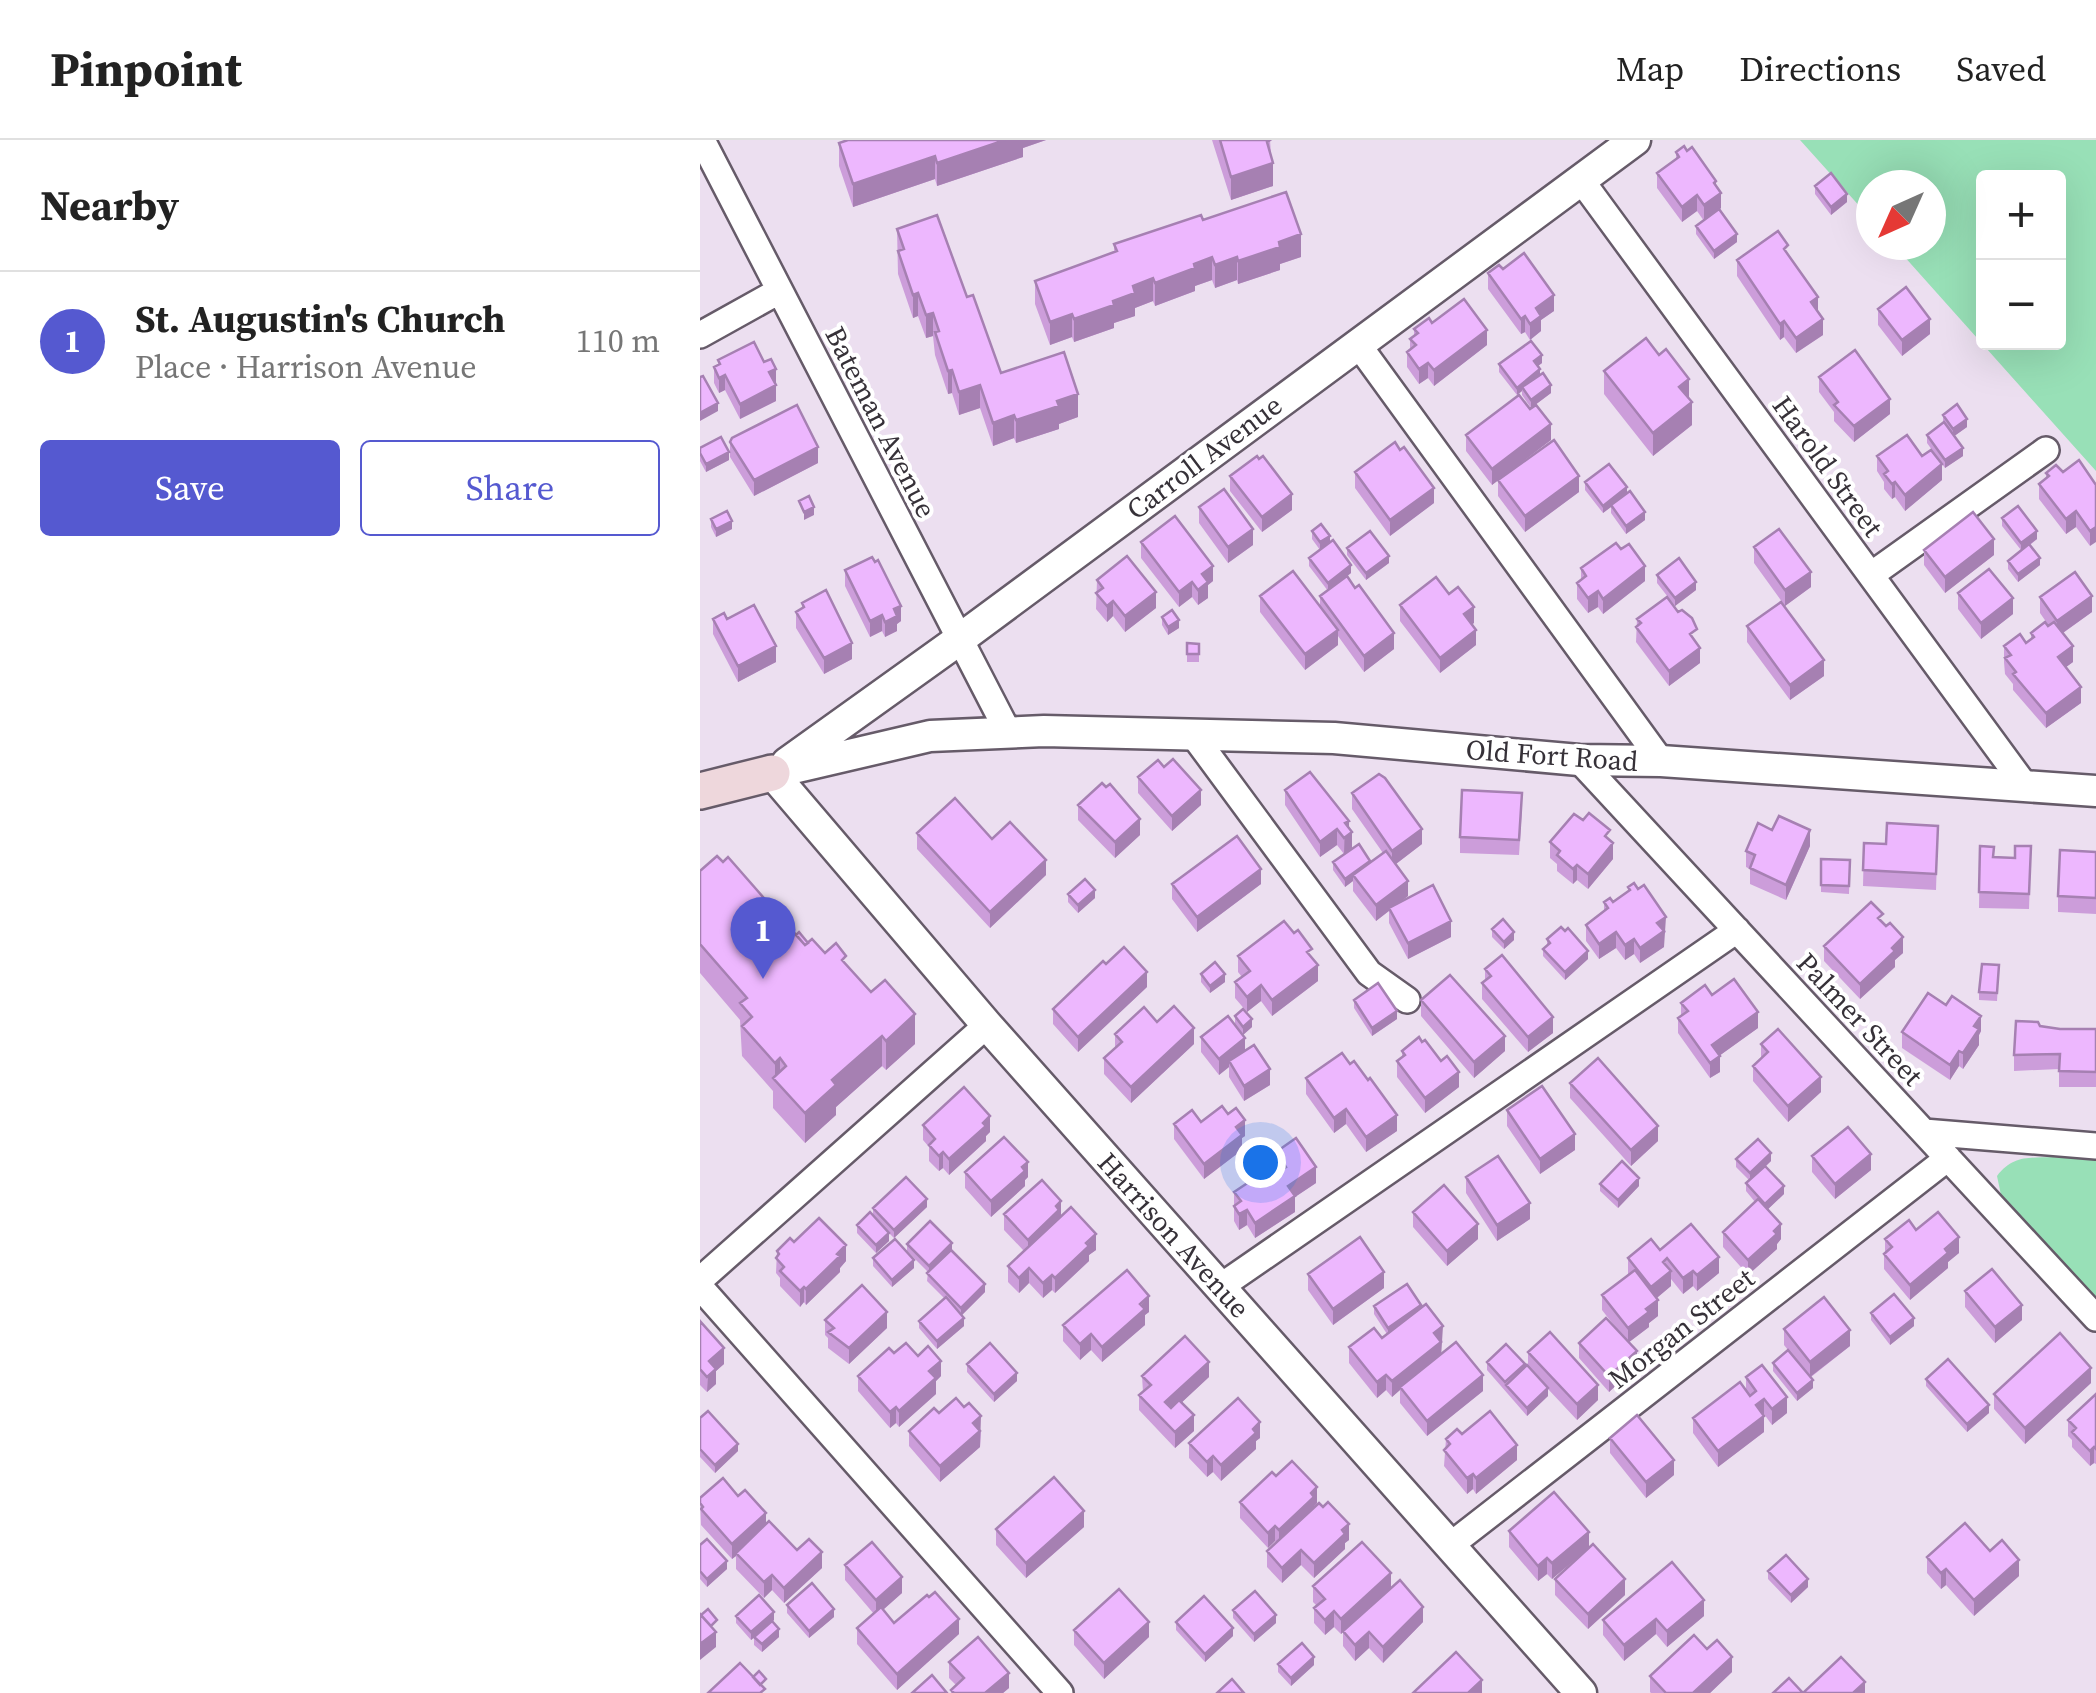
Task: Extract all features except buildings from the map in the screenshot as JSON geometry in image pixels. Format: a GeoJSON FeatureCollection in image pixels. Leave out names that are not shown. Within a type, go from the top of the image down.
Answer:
{"type":"FeatureCollection","features":[{"type":"Feature","properties":{"kind":"main road","name":"Carroll Avenue"},"geometry":{"type":"LineString","coordinates":[[700,791],[772,773]]}},
{"type":"Feature","properties":{"kind":"street","name":"Bateman Avenue"},"geometry":{"type":"LineString","coordinates":[[702,140],[1008,732]]}},
{"type":"Feature","properties":{"kind":"street","name":"Carroll Avenue"},"geometry":{"type":"LineString","coordinates":[[772,773],[960,640],[1636,140]]}},
{"type":"Feature","properties":{"kind":"street","name":"Harold Street"},"geometry":{"type":"LineString","coordinates":[[1582,180],[2026,787]]}},
{"type":"Feature","properties":{"kind":"street"},"geometry":{"type":"LineString","coordinates":[[700,335],[779,291]]}},
{"type":"Feature","properties":{"kind":"street"},"geometry":{"type":"LineString","coordinates":[[1356,344],[1660,762]]}},
{"type":"Feature","properties":{"kind":"street"},"geometry":{"type":"LineString","coordinates":[[1871,576],[2046,450]]}},
{"type":"Feature","properties":{"kind":"street","name":"Carroll Avenue"},"geometry":{"type":"LineString","coordinates":[[772,773],[930,736],[1008,732]]}},
{"type":"Feature","properties":{"kind":"street","name":"Old Fort Road"},"geometry":{"type":"LineString","coordinates":[[1008,732],[1334,738],[1579,760],[2096,791]]}},
{"type":"Feature","properties":{"kind":"street"},"geometry":{"type":"LineString","coordinates":[[1194,736],[1369,972],[1407,1000]]}},
{"type":"Feature","properties":{"kind":"street","name":"Palmer Street"},"geometry":{"type":"LineString","coordinates":[[1579,760],[2096,1318]]}},
{"type":"Feature","properties":{"kind":"street","name":"Harrison Avenue"},"geometry":{"type":"LineString","coordinates":[[772,773],[986,1024],[1581,1693]]}},
{"type":"Feature","properties":{"kind":"street"},"geometry":{"type":"LineString","coordinates":[[1220,1288],[1737,930]]}},
{"type":"Feature","properties":{"kind":"street"},"geometry":{"type":"LineString","coordinates":[[986,1024],[700,1283],[1059,1692]]}},
{"type":"Feature","properties":{"kind":"street"},"geometry":{"type":"LineString","coordinates":[[1924,1132],[2096,1146]]}},
{"type":"Feature","properties":{"kind":"street","name":"Morgan Street"},"geometry":{"type":"LineString","coordinates":[[1452,1544],[1948,1158]]}},
{"type":"Feature","properties":{"kind":"green space"},"geometry":{"type":"Polygon","coordinates":[[[1800,140],[2096,140],[2096,471],[1988,350],[2066,350],[2066,170],[1976,170],[1976,337],[1907,260],[1946,260],[1946,170],[1856,170],[1856,202],[1800,140]]]}},
{"type":"Feature","properties":{"kind":"green space"},"geometry":{"type":"Polygon","coordinates":[[[2053,1157],[2096,1159],[2096,1303],[2001,1195],[1997,1176],[2009,1164],[2053,1157]]]}},
{"type":"Feature","properties":{"kind":"place","name":"St. Augustin's Church"},"geometry":{"type":"Point","coordinates":[763,979]}}]}
